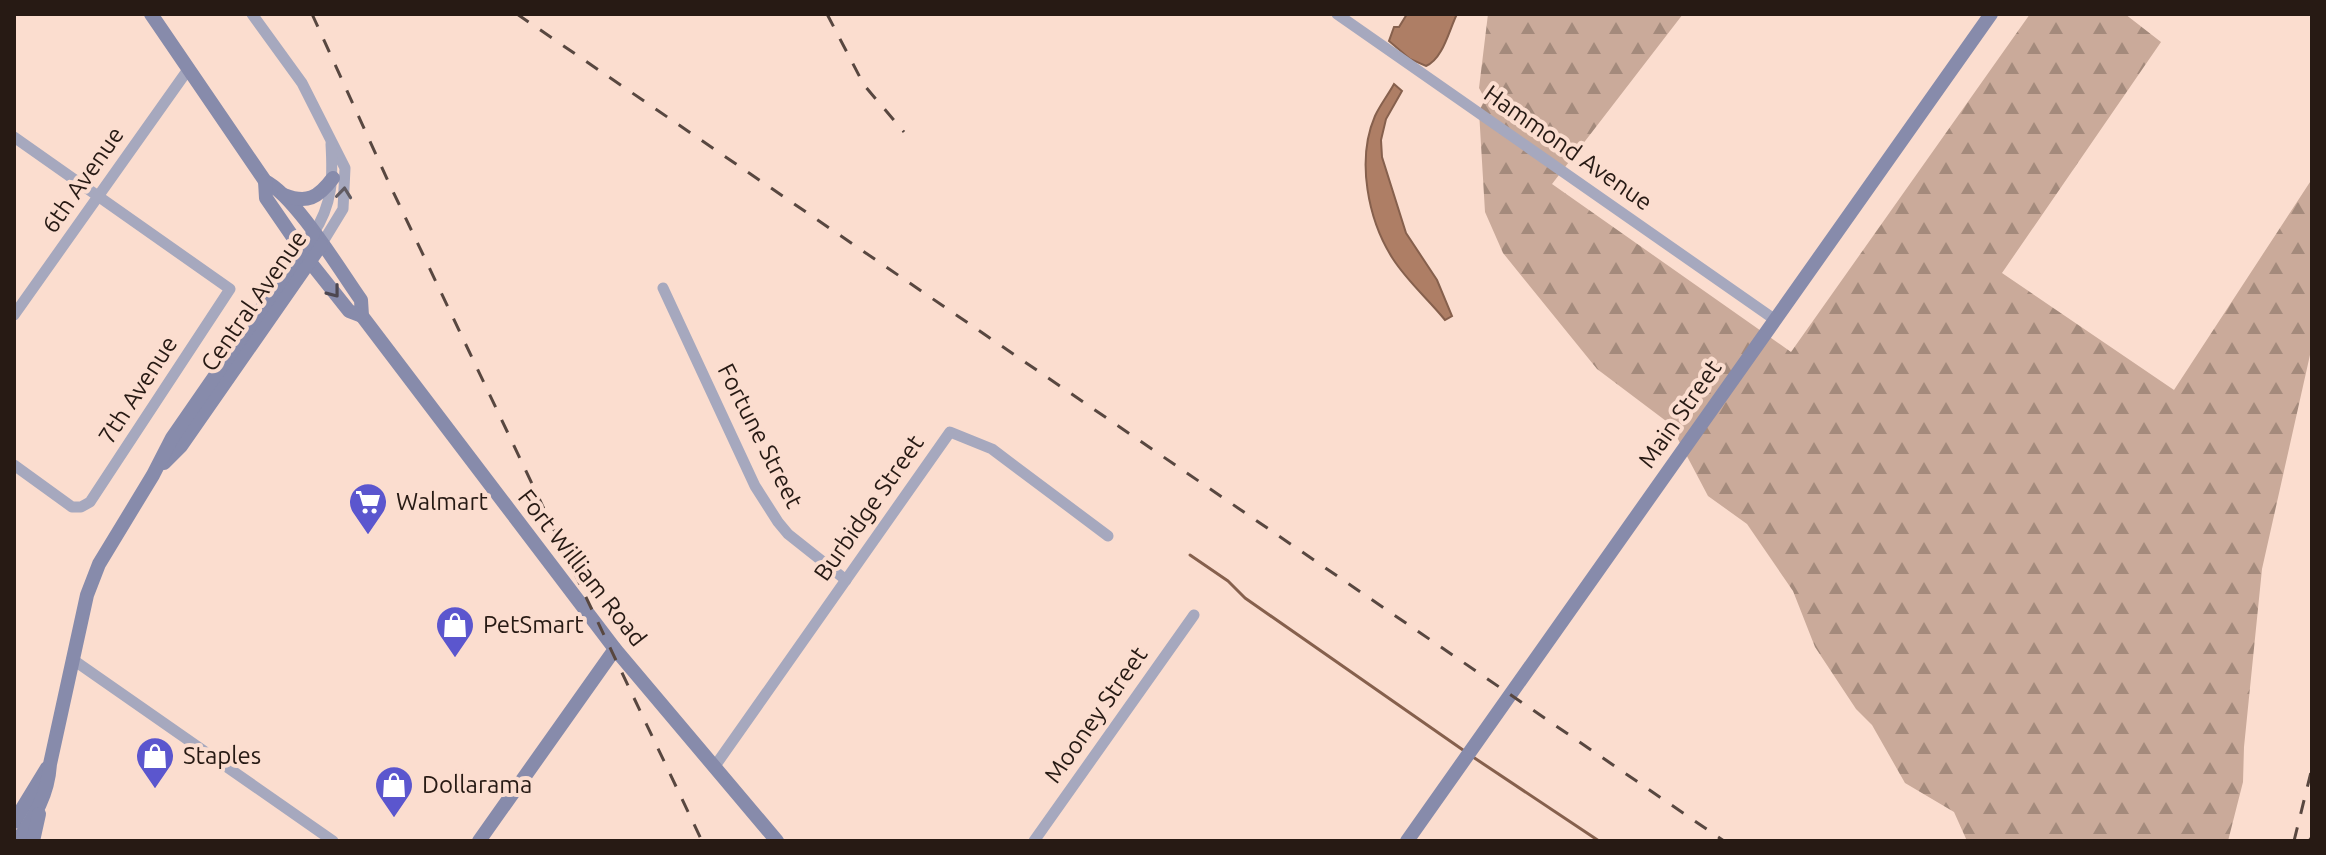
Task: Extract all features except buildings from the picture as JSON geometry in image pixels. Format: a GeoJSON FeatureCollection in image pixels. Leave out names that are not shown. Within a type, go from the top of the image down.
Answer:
{"type":"FeatureCollection","features":[{"type":"Feature","properties":{"kind":"main road","name":"Fort William Road"},"geometry":{"type":"LineString","coordinates":[[151,14],[187,71],[265,181],[277,187],[361,300],[362,316]]}},
{"type":"Feature","properties":{"kind":"main road","name":"Main Street"},"geometry":{"type":"LineString","coordinates":[[1410,837],[1991,14]]}},
{"type":"Feature","properties":{"kind":"main road"},"geometry":{"type":"LineString","coordinates":[[283,195],[303,201],[312,199],[333,178]]}},
{"type":"Feature","properties":{"kind":"main road","name":"Fort William Road"},"geometry":{"type":"LineString","coordinates":[[265,181],[266,198],[306,256],[349,311],[362,316],[615,649],[777,841]]}},
{"type":"Feature","properties":{"kind":"main road","name":"Central Avenue"},"geometry":{"type":"LineString","coordinates":[[17,841],[50,764],[92,579],[172,438],[317,240]]}},
{"type":"Feature","properties":{"kind":"main road"},"geometry":{"type":"LineString","coordinates":[[479,841],[615,649]]}},
{"type":"Feature","properties":{"kind":"main road"},"geometry":{"type":"LineString","coordinates":[[14,806],[36,800],[33,841]]}},
{"type":"Feature","properties":{"kind":"main road","name":"Central Avenue"},"geometry":{"type":"LineString","coordinates":[[14,822],[36,800]]}},
{"type":"Feature","properties":{"kind":"street","name":"Central Avenue"},"geometry":{"type":"LineString","coordinates":[[252,14],[302,83],[345,168],[343,209],[317,240]]}},
{"type":"Feature","properties":{"kind":"street","name":"Hammond Avenue"},"geometry":{"type":"LineString","coordinates":[[1337,14],[1774,319]]}},
{"type":"Feature","properties":{"kind":"street","name":"6th Avenue"},"geometry":{"type":"LineString","coordinates":[[14,315],[187,71]]}},
{"type":"Feature","properties":{"kind":"street"},"geometry":{"type":"LineString","coordinates":[[14,137],[98,197]]}},
{"type":"Feature","properties":{"kind":"street","name":"Central Avenue"},"geometry":{"type":"LineString","coordinates":[[317,240],[333,178],[330,139]]}},
{"type":"Feature","properties":{"kind":"street","name":"7th Avenue"},"geometry":{"type":"LineString","coordinates":[[14,465],[76,507],[90,502],[230,289],[98,197]]}},
{"type":"Feature","properties":{"kind":"street","name":"Fortune Street"},"geometry":{"type":"LineString","coordinates":[[663,288],[740,456],[778,522],[788,534],[846,580]]}},
{"type":"Feature","properties":{"kind":"street","name":"Burbidge Street"},"geometry":{"type":"LineString","coordinates":[[715,766],[950,432],[992,449],[1108,536]]}},
{"type":"Feature","properties":{"kind":"street","name":"Mooney Street"},"geometry":{"type":"LineString","coordinates":[[1034,841],[1194,615]]}},
{"type":"Feature","properties":{"kind":"street"},"geometry":{"type":"LineString","coordinates":[[72,659],[333,841]]}},
{"type":"Feature","properties":{"kind":"green space"},"geometry":{"type":"Polygon","coordinates":[[[1488,14],[1683,14],[1552,184],[1791,352],[2030,14],[2125,14],[2161,42],[2002,273],[2174,390],[2312,179],[2312,346],[2262,569],[2243,782],[2228,841],[1967,841],[1954,812],[1905,783],[1872,725],[1856,709],[1815,647],[1793,591],[1747,524],[1708,496],[1670,424],[1597,369],[1503,253],[1485,212],[1479,111],[1485,99],[1479,88],[1488,14]]]}},
{"type":"Feature","properties":{"kind":"shaded area"},"geometry":{"type":"Polygon","coordinates":[[[1407,14],[1457,14],[1441,51],[1426,66],[1410,59],[1389,41],[1394,27],[1399,27],[1407,14]]]}},
{"type":"Feature","properties":{"kind":"shaded area"},"geometry":{"type":"Polygon","coordinates":[[[1394,84],[1402,91],[1386,119],[1381,140],[1382,157],[1406,233],[1437,280],[1452,316],[1445,320],[1393,259],[1371,208],[1366,170],[1369,133],[1377,112],[1394,84]]]}},
{"type":"Feature","properties":{"kind":"waterway"},"geometry":{"type":"LineString","coordinates":[[1190,555],[1228,581],[1245,598],[1463,750]]}},
{"type":"Feature","properties":{"kind":"waterway"},"geometry":{"type":"LineString","coordinates":[[1473,757],[1599,841]]}},
{"type":"Feature","properties":{"kind":"waterway"},"geometry":{"type":"LineString","coordinates":[[1486,841],[1508,841]]}},
{"type":"Feature","properties":{"kind":"railway"},"geometry":{"type":"LineString","coordinates":[[312,14],[388,181],[702,841]]}},
{"type":"Feature","properties":{"kind":"railway"},"geometry":{"type":"LineString","coordinates":[[517,14],[1724,841]]}},
{"type":"Feature","properties":{"kind":"railway"},"geometry":{"type":"LineString","coordinates":[[827,14],[864,85],[904,132]]}},
{"type":"Feature","properties":{"kind":"railway"},"geometry":{"type":"LineString","coordinates":[[2294,841],[2312,768]]}},
{"type":"Feature","properties":{"kind":"railway"},"geometry":{"type":"LineString","coordinates":[[2309,841],[2312,837]]}},
{"type":"Feature","properties":{"kind":"place","name":"Walmart"},"geometry":{"type":"Point","coordinates":[368,536]}},
{"type":"Feature","properties":{"kind":"place","name":"PetSmart"},"geometry":{"type":"Point","coordinates":[455,659]}},
{"type":"Feature","properties":{"kind":"place","name":"Staples"},"geometry":{"type":"Point","coordinates":[155,790]}},
{"type":"Feature","properties":{"kind":"place","name":"Dollarama"},"geometry":{"type":"Point","coordinates":[394,819]}}]}
